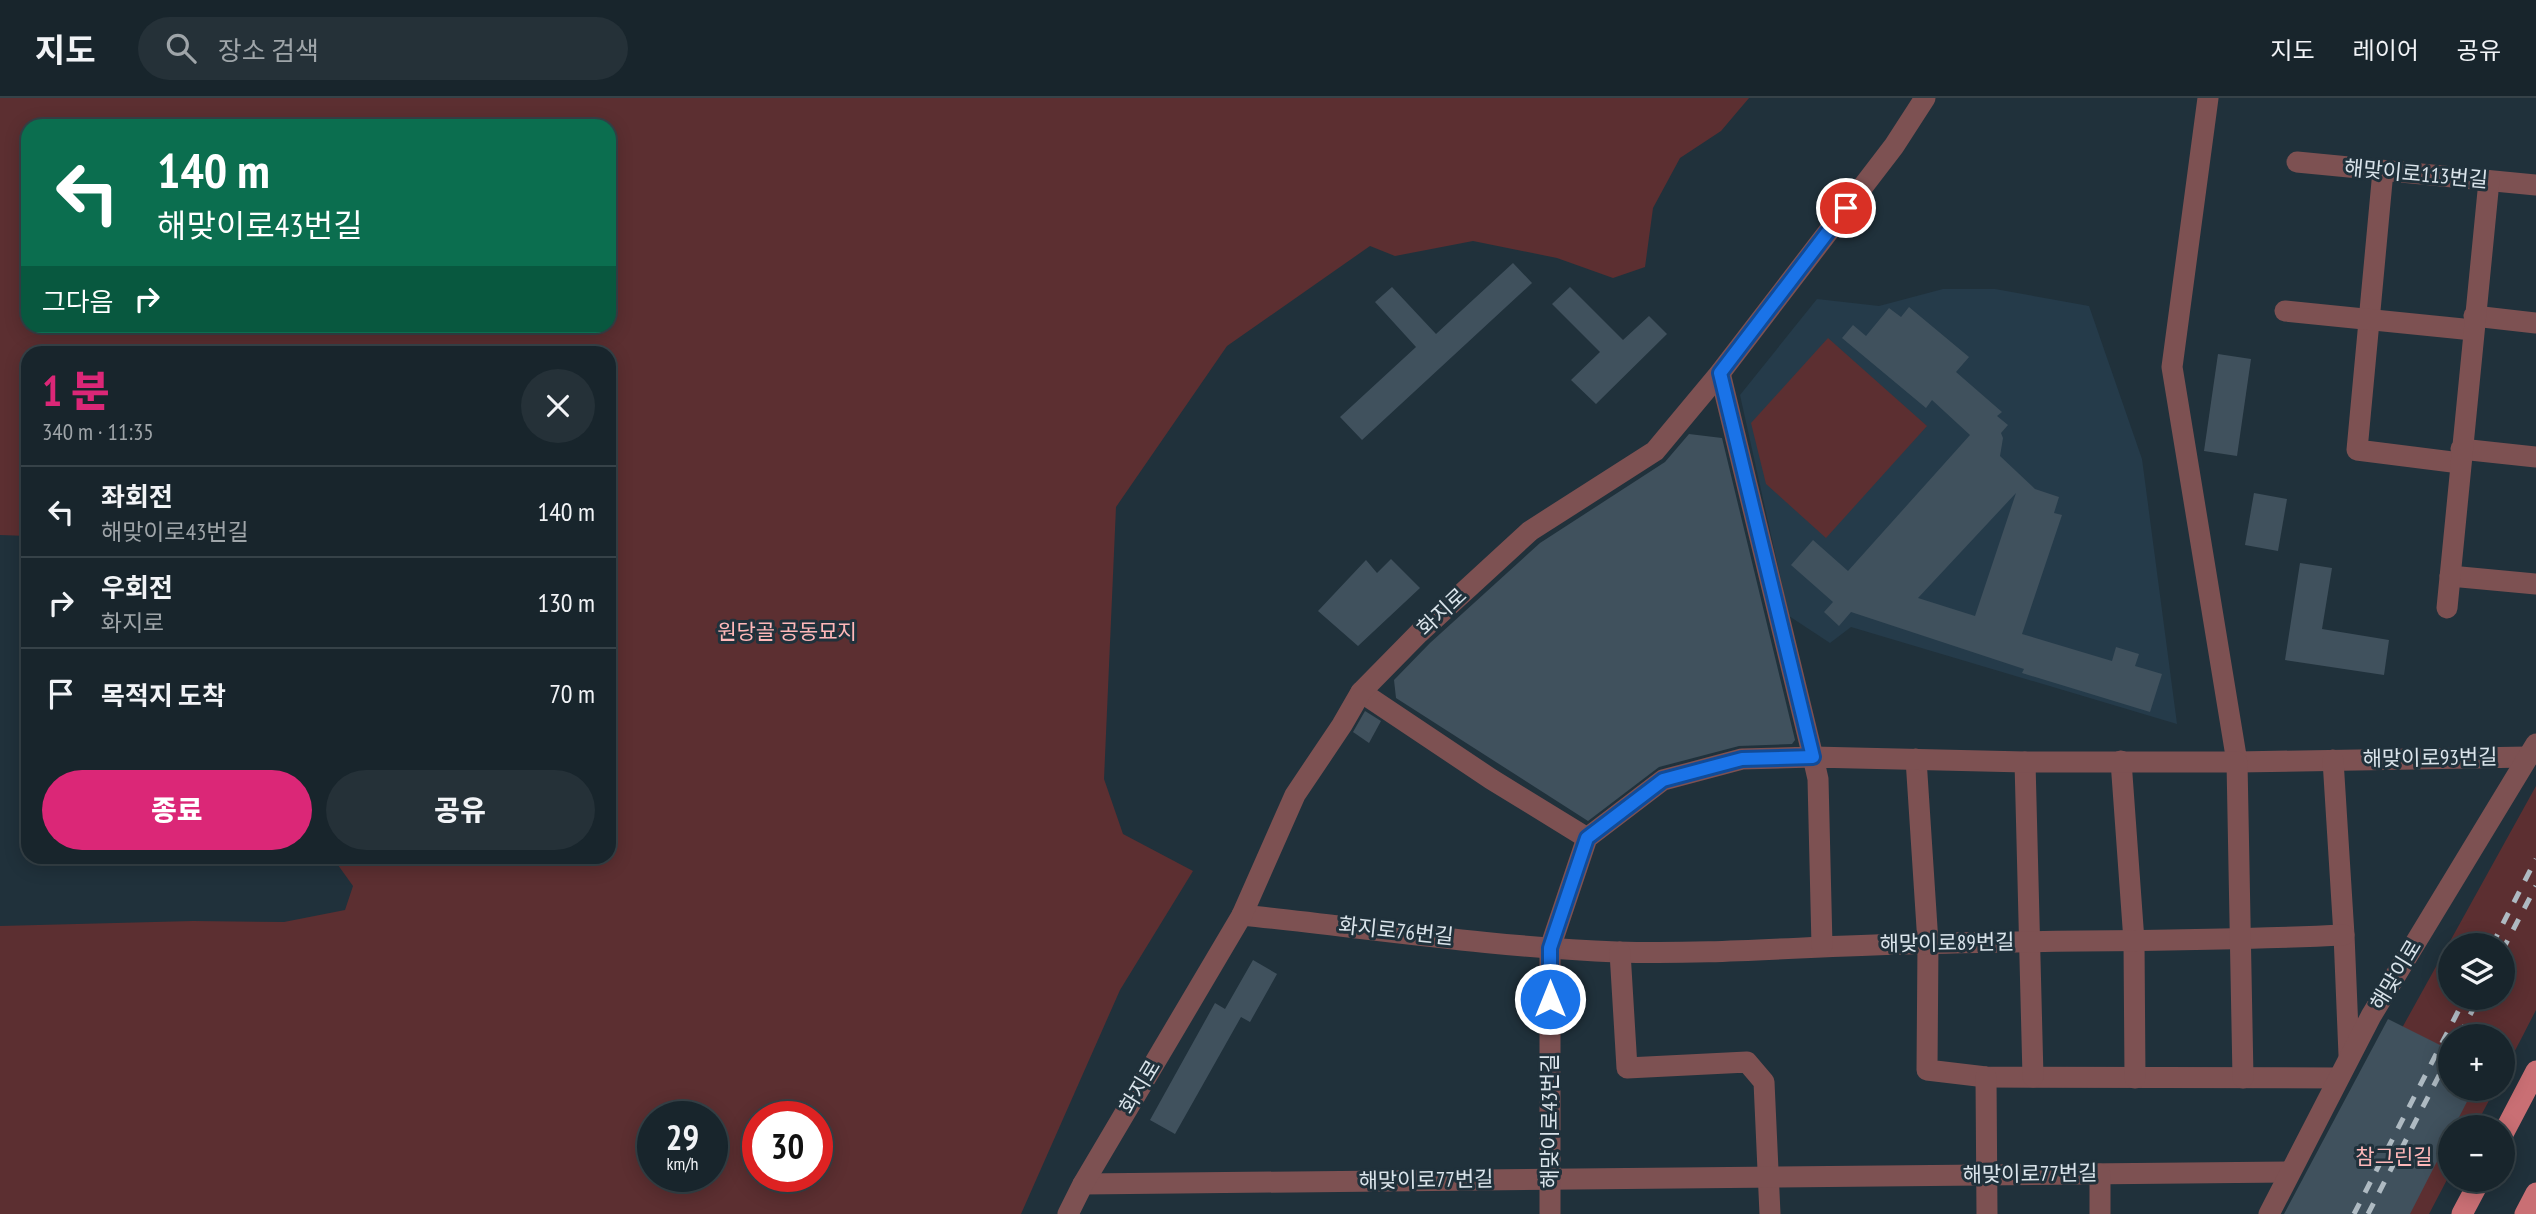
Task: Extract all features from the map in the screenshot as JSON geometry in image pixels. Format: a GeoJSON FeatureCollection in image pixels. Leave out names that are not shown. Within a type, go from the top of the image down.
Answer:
{"type":"FeatureCollection","features":[{"type":"Feature","properties":{"kind":"main road"},"geometry":{"type":"LineString","coordinates":[[2513,1115],[2536,1071]]}},
{"type":"Feature","properties":{"kind":"main road"},"geometry":{"type":"LineString","coordinates":[[2462,1214],[2474,1192]]}},
{"type":"Feature","properties":{"kind":"main road"},"geometry":{"type":"LineString","coordinates":[[2525,1214],[2536,1193]]}},
{"type":"Feature","properties":{"kind":"street"},"geometry":{"type":"LineString","coordinates":[[2208,98],[2172,367],[2237,762],[2243,1077]]}},
{"type":"Feature","properties":{"kind":"street","name":"화지로"},"geometry":{"type":"LineString","coordinates":[[1068,1214],[1083,1184],[1242,915],[1295,795],[1361,692],[1419,632],[1530,531],[1655,450],[1720,373],[1894,146],[1917,102]]}},
{"type":"Feature","properties":{"kind":"street","name":"해맞이로113번길"},"geometry":{"type":"LineString","coordinates":[[2297,162],[2536,185]]}},
{"type":"Feature","properties":{"kind":"street"},"geometry":{"type":"LineString","coordinates":[[2383,171],[2357,450],[2536,457]]}},
{"type":"Feature","properties":{"kind":"street"},"geometry":{"type":"LineString","coordinates":[[2447,608],[2489,181]]}},
{"type":"Feature","properties":{"kind":"street"},"geometry":{"type":"LineString","coordinates":[[2285,311],[2369,321],[2536,323]]}},
{"type":"Feature","properties":{"kind":"street"},"geometry":{"type":"LineString","coordinates":[[1720,373],[1818,779],[1822,946]]}},
{"type":"Feature","properties":{"kind":"street"},"geometry":{"type":"LineString","coordinates":[[2450,576],[2536,584]]}},
{"type":"Feature","properties":{"kind":"street"},"geometry":{"type":"LineString","coordinates":[[1361,692],[1491,779],[1587,838],[1663,780],[1742,759],[1813,757]]}},
{"type":"Feature","properties":{"kind":"street","name":"해맞이로93번길"},"geometry":{"type":"LineString","coordinates":[[1813,757],[2025,762],[2237,762],[2532,750]]}},
{"type":"Feature","properties":{"kind":"street","name":"해맞이로"},"geometry":{"type":"LineString","coordinates":[[2269,1214],[2371,1016],[2532,750]]}},
{"type":"Feature","properties":{"kind":"street"},"geometry":{"type":"LineString","coordinates":[[1916,759],[1928,943],[1927,1070],[1986,1077],[2338,1079]]}},
{"type":"Feature","properties":{"kind":"street"},"geometry":{"type":"LineString","coordinates":[[2333,760],[2349,1058]]}},
{"type":"Feature","properties":{"kind":"street"},"geometry":{"type":"LineString","coordinates":[[2121,761],[2134,941],[2135,1078]]}},
{"type":"Feature","properties":{"kind":"street"},"geometry":{"type":"LineString","coordinates":[[2025,762],[2033,1077]]}},
{"type":"Feature","properties":{"kind":"street","name":"해맞이로43번길"},"geometry":{"type":"LineString","coordinates":[[1550,1214],[1550,948],[1587,838]]}},
{"type":"Feature","properties":{"kind":"street","name":"화지로76번길"},"geometry":{"type":"LineString","coordinates":[[1242,915],[1550,948]]}},
{"type":"Feature","properties":{"kind":"street","name":"해맞이로89번길"},"geometry":{"type":"LineString","coordinates":[[1550,948],[1620,952],[1736,953],[1822,946],[2242,940],[2344,935]]}},
{"type":"Feature","properties":{"kind":"street"},"geometry":{"type":"LineString","coordinates":[[1620,952],[1627,1068],[1747,1062],[1765,1082],[1770,1214]]}},
{"type":"Feature","properties":{"kind":"street"},"geometry":{"type":"LineString","coordinates":[[1986,1077],[1987,1214]]}},
{"type":"Feature","properties":{"kind":"street","name":"해맞이로77번길"},"geometry":{"type":"LineString","coordinates":[[1083,1184],[2290,1172]]}},
{"type":"Feature","properties":{"kind":"street"},"geometry":{"type":"LineString","coordinates":[[2100,1174],[2100,1214]]}},
{"type":"Feature","properties":{"kind":"shaded area"},"geometry":{"type":"Polygon","coordinates":[[[1943,289],[1995,289],[2089,306],[2142,459],[2177,724],[1851,627],[1830,643],[1789,616],[1740,395],[1817,299],[1879,306],[1943,289]]]}},
{"type":"Feature","properties":{"kind":"green space","name":"원당골 공동묘지"},"geometry":{"type":"Polygon","coordinates":[[[0,98],[1749,98],[1721,131],[1680,158],[1653,208],[1645,267],[1613,278],[1557,258],[1473,241],[1395,256],[1370,246],[1227,346],[1116,507],[1104,779],[1123,834],[1193,871],[1120,990],[1021,1214],[0,1214],[0,926],[193,921],[284,922],[345,910],[353,886],[337,864],[616,864],[616,346],[21,346],[21,536],[0,535],[0,98]]]}},
{"type":"Feature","properties":{"kind":"green space"},"geometry":{"type":"Polygon","coordinates":[[[1828,338],[1927,426],[1826,538],[1766,484],[1751,423],[1828,338]]]}},
{"type":"Feature","properties":{"kind":"green space","name":"참그린길"},"geometry":{"type":"Polygon","coordinates":[[[2536,786],[2536,1010],[2515,1051],[2515,1024],[2438,1024],[2438,1101],[2489,1101],[2481,1115],[2438,1115],[2438,1192],[2441,1192],[2429,1214],[2299,1214],[2438,963],[2438,1010],[2515,1010],[2515,933],[2455,933],[2536,786]]]}},
{"type":"Feature","properties":{"kind":"building"},"geometry":{"type":"Polygon","coordinates":[[[1513,263],[1532,283],[1362,440],[1340,417],[1416,347],[1375,302],[1392,287],[1436,334],[1513,263]]]}},
{"type":"Feature","properties":{"kind":"building"},"geometry":{"type":"Polygon","coordinates":[[[1570,287],[1623,340],[1649,316],[1667,334],[1596,404],[1571,380],[1600,352],[1552,304],[1570,287]]]}},
{"type":"Feature","properties":{"kind":"building"},"geometry":{"type":"Polygon","coordinates":[[[1909,307],[1969,357],[1956,372],[2002,412],[1997,416],[2008,425],[2001,433],[2003,438],[2000,456],[2035,489],[2059,497],[2054,513],[2062,515],[2022,634],[2112,661],[2116,647],[2139,654],[2135,666],[2162,674],[2150,712],[2022,673],[2024,669],[1851,612],[1839,626],[1824,612],[1833,602],[1791,565],[1813,540],[1848,571],[1970,435],[1932,400],[1926,408],[1842,338],[1853,325],[1866,336],[1889,308],[1901,317],[1909,307]],[[2016,493],[1918,598],[1975,616],[2016,493]]]}},
{"type":"Feature","properties":{"kind":"building"},"geometry":{"type":"Polygon","coordinates":[[[2218,354],[2251,359],[2237,456],[2204,451],[2218,354]]]}},
{"type":"Feature","properties":{"kind":"building"},"geometry":{"type":"Polygon","coordinates":[[[1689,434],[1722,438],[1795,740],[1792,744],[1739,746],[1659,767],[1588,821],[1396,698],[1394,680],[1430,643],[1540,543],[1665,462],[1689,434]]]}},
{"type":"Feature","properties":{"kind":"building"},"geometry":{"type":"Polygon","coordinates":[[[2254,493],[2287,499],[2278,551],[2245,545],[2254,493]]]}},
{"type":"Feature","properties":{"kind":"building"},"geometry":{"type":"Polygon","coordinates":[[[1391,559],[1420,588],[1358,646],[1318,611],[1366,560],[1377,573],[1391,559]]]}},
{"type":"Feature","properties":{"kind":"building"},"geometry":{"type":"Polygon","coordinates":[[[2300,563],[2332,568],[2322,629],[2389,640],[2384,675],[2285,660],[2300,563]]]}},
{"type":"Feature","properties":{"kind":"building"},"geometry":{"type":"Polygon","coordinates":[[[1365,711],[1381,721],[1369,743],[1353,732],[1365,711]]]}},
{"type":"Feature","properties":{"kind":"building"},"geometry":{"type":"Polygon","coordinates":[[[1253,960],[1277,974],[1250,1022],[1241,1017],[1175,1134],[1150,1120],[1215,1003],[1225,1009],[1253,960]]]}},
{"type":"Feature","properties":{"kind":"building"},"geometry":{"type":"Polygon","coordinates":[[[2388,1019],[2438,1044],[2438,1101],[2467,1101],[2460,1115],[2438,1115],[2438,1159],[2410,1214],[2284,1214],[2388,1019]]]}},
{"type":"Feature","properties":{"kind":"railway"},"geometry":{"type":"LineString","coordinates":[[2498,933],[2536,859]]}},
{"type":"Feature","properties":{"kind":"railway"},"geometry":{"type":"LineString","coordinates":[[2511,933],[2536,886]]}},
{"type":"Feature","properties":{"kind":"railway"},"geometry":{"type":"LineString","coordinates":[[2354,1214],[2459,1010]]}},
{"type":"Feature","properties":{"kind":"railway"},"geometry":{"type":"LineString","coordinates":[[2465,1024],[2473,1010]]}},
{"type":"Feature","properties":{"kind":"railway"},"geometry":{"type":"LineString","coordinates":[[2368,1214],[2438,1077]]}},
{"type":"Feature","properties":{"kind":"route"},"geometry":{"type":"LineString","coordinates":[[1550,999],[1550,948],[1587,838],[1663,780],[1742,759],[1813,757],[1720,373],[1846,208]]}}]}
